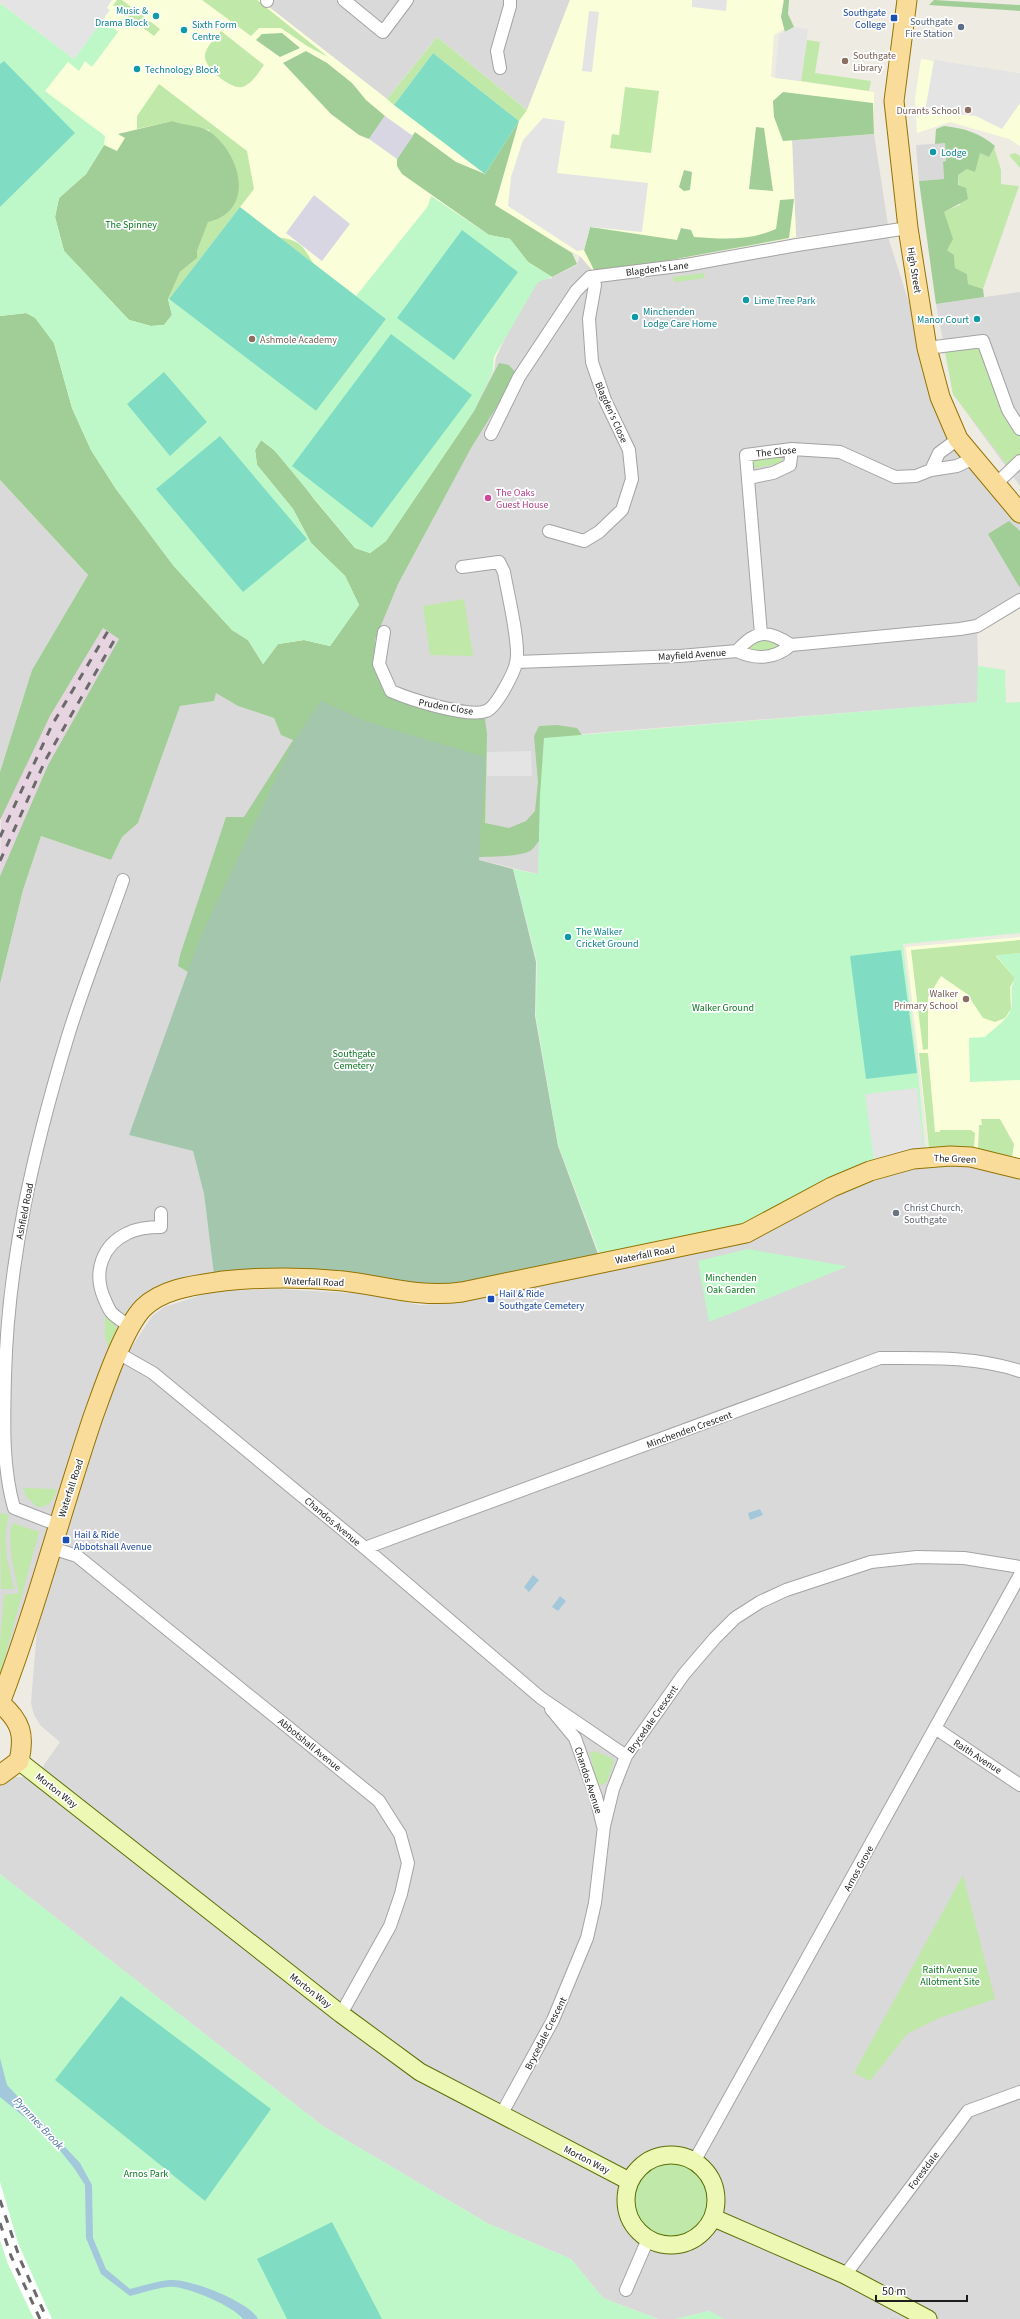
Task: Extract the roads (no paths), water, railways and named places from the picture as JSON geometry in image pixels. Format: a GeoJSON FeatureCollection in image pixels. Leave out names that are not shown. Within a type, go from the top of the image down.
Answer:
{"type":"FeatureCollection","features":[{"type":"Feature","properties":{"kind":"main road","name":"High Street"},"geometry":{"type":"LineString","coordinates":[[907,0],[894,101],[908,228],[927,348],[940,397],[958,438],[1020,513]]}},
{"type":"Feature","properties":{"kind":"main road","name":"The Green"},"geometry":{"type":"LineString","coordinates":[[889,1165],[913,1159],[950,1156],[991,1161],[1020,1169]]}},
{"type":"Feature","properties":{"kind":"main road","name":"Waterfall Road"},"geometry":{"type":"LineString","coordinates":[[0,1703],[20,1649],[58,1525],[102,1391],[118,1353],[131,1327],[143,1308],[167,1292],[224,1281],[279,1279],[337,1281],[417,1294],[446,1295],[506,1284],[746,1233],[819,1193],[856,1176],[889,1165]]}},
{"type":"Feature","properties":{"kind":"main road"},"geometry":{"type":"LineString","coordinates":[[0,1703],[17,1719],[23,1741],[19,1761],[0,1774]]}},
{"type":"Feature","properties":{"kind":"street"},"geometry":{"type":"LineString","coordinates":[[344,0],[383,32],[407,0]]}},
{"type":"Feature","properties":{"kind":"street"},"geometry":{"type":"LineString","coordinates":[[500,68],[497,51],[510,6],[510,0]]}},
{"type":"Feature","properties":{"kind":"street","name":"Blagden's Lane"},"geometry":{"type":"LineString","coordinates":[[590,277],[686,265],[797,245],[908,228]]}},
{"type":"Feature","properties":{"kind":"street"},"geometry":{"type":"LineString","coordinates":[[491,434],[519,377],[576,291],[590,277]]}},
{"type":"Feature","properties":{"kind":"street","name":"Blagden's Close"},"geometry":{"type":"LineString","coordinates":[[549,531],[584,541],[599,532],[622,510],[632,479],[629,450],[605,400],[592,362],[590,320],[595,284],[590,277]]}},
{"type":"Feature","properties":{"kind":"street"},"geometry":{"type":"LineString","coordinates":[[927,348],[983,340],[1008,410],[1020,430]]}},
{"type":"Feature","properties":{"kind":"street"},"geometry":{"type":"LineString","coordinates":[[931,470],[939,454],[958,438]]}},
{"type":"Feature","properties":{"kind":"street"},"geometry":{"type":"LineString","coordinates":[[748,478],[773,473],[790,465],[792,449]]}},
{"type":"Feature","properties":{"kind":"street","name":"The Close"},"geometry":{"type":"LineString","coordinates":[[761,634],[746,455],[792,449],[840,452],[895,477],[916,476],[931,470],[957,466],[974,458]]}},
{"type":"Feature","properties":{"kind":"street"},"geometry":{"type":"LineString","coordinates":[[996,484],[1020,461]]}},
{"type":"Feature","properties":{"kind":"street"},"geometry":{"type":"LineString","coordinates":[[462,567],[499,562],[504,572],[515,637],[517,662]]}},
{"type":"Feature","properties":{"kind":"street"},"geometry":{"type":"LineString","coordinates":[[737,651],[750,657],[768,657],[783,652],[791,645],[977,626],[1020,600]]}},
{"type":"Feature","properties":{"kind":"street","name":"Pruden Close"},"geometry":{"type":"LineString","coordinates":[[384,632],[379,664],[391,691],[412,700],[474,712],[487,711],[496,703],[517,662]]}},
{"type":"Feature","properties":{"kind":"street"},"geometry":{"type":"LineString","coordinates":[[761,634],[775,635],[791,645]]}},
{"type":"Feature","properties":{"kind":"street","name":"Mayfield Avenue"},"geometry":{"type":"LineString","coordinates":[[517,662],[680,656],[737,651],[748,638],[761,634]]}},
{"type":"Feature","properties":{"kind":"street","name":"Ashfield Road"},"geometry":{"type":"LineString","coordinates":[[58,1525],[14,1508],[9,1489],[4,1420],[6,1322],[17,1247],[40,1136],[68,1035],[123,880]]}},
{"type":"Feature","properties":{"kind":"street"},"geometry":{"type":"LineString","coordinates":[[131,1327],[110,1311],[101,1287],[100,1263],[106,1251],[116,1240],[129,1232],[161,1226],[161,1213]]}},
{"type":"Feature","properties":{"kind":"street","name":"Chandos Avenue"},"geometry":{"type":"LineString","coordinates":[[118,1353],[153,1373],[365,1548],[541,1698],[626,1756]]}},
{"type":"Feature","properties":{"kind":"street","name":"Minchenden Crescent"},"geometry":{"type":"LineString","coordinates":[[365,1548],[880,1358],[938,1358],[1000,1364],[1020,1371]]}},
{"type":"Feature","properties":{"kind":"street","name":"Abbotshall Avenue"},"geometry":{"type":"LineString","coordinates":[[52,1548],[77,1556],[379,1801],[400,1834],[408,1863],[401,1894],[390,1926],[341,2014]]}},
{"type":"Feature","properties":{"kind":"street","name":"Brycedale Crescent"},"geometry":{"type":"LineString","coordinates":[[500,2115],[553,2020],[587,1938],[595,1903],[604,1826],[613,1789],[626,1756],[684,1674],[715,1638],[735,1618],[760,1602],[786,1590],[870,1562],[917,1556],[964,1558],[1020,1567]]}},
{"type":"Feature","properties":{"kind":"street","name":"Arnos Grove"},"geometry":{"type":"LineString","coordinates":[[695,2160],[1020,1575]]}},
{"type":"Feature","properties":{"kind":"street","name":"Chandos Avenue"},"geometry":{"type":"LineString","coordinates":[[541,1698],[575,1738],[596,1797],[604,1826]]}},
{"type":"Feature","properties":{"kind":"street","name":"Raith Avenue"},"geometry":{"type":"LineString","coordinates":[[935,1728],[1020,1785]]}},
{"type":"Feature","properties":{"kind":"street","name":"Morton Way"},"geometry":{"type":"LineString","coordinates":[[19,1761],[341,2014],[420,2072],[500,2115],[630,2181]]}},
{"type":"Feature","properties":{"kind":"street","name":"Forestdale"},"geometry":{"type":"LineString","coordinates":[[845,2275],[968,2111],[1020,2092]]}},
{"type":"Feature","properties":{"kind":"street"},"geometry":{"type":"LineString","coordinates":[[659,2155],[672,2155],[695,2160],[712,2182],[716,2198],[714,2218],[708,2228],[699,2236],[686,2242],[676,2245],[662,2244],[648,2240],[638,2232],[627,2213],[625,2199],[630,2181],[636,2169],[659,2155]]}},
{"type":"Feature","properties":{"kind":"street"},"geometry":{"type":"LineString","coordinates":[[714,2218],[845,2275],[928,2319]]}},
{"type":"Feature","properties":{"kind":"street"},"geometry":{"type":"LineString","coordinates":[[626,2290],[648,2240]]}},
{"type":"Feature","properties":{"kind":"water"},"geometry":{"type":"Polygon","coordinates":[[[760,1509],[763,1515],[750,1520],[748,1513],[760,1509]]]}},
{"type":"Feature","properties":{"kind":"water"},"geometry":{"type":"Polygon","coordinates":[[[533,1575],[539,1580],[529,1592],[524,1587],[533,1575]]]}},
{"type":"Feature","properties":{"kind":"water"},"geometry":{"type":"Polygon","coordinates":[[[560,1596],[566,1601],[558,1611],[552,1607],[560,1596]]]}},
{"type":"Feature","properties":{"kind":"water","name":"Pymmes Brook"},"geometry":{"type":"Polygon","coordinates":[[[0,2058],[7,2085],[80,2163],[92,2185],[93,2238],[106,2269],[130,2289],[155,2282],[170,2280],[179,2280],[204,2287],[244,2305],[253,2312],[258,2319],[243,2319],[229,2308],[208,2297],[176,2287],[159,2288],[130,2296],[101,2274],[86,2238],[85,2185],[74,2168],[50,2138],[0,2097],[0,2058]]]}},
{"type":"Feature","properties":{"kind":"railway"},"geometry":{"type":"LineString","coordinates":[[0,837],[52,725],[108,631]]}},
{"type":"Feature","properties":{"kind":"railway"},"geometry":{"type":"LineString","coordinates":[[0,861],[46,759],[116,637]]}},
{"type":"Feature","properties":{"kind":"railway"},"geometry":{"type":"LineString","coordinates":[[0,2200],[20,2259],[47,2319]]}},
{"type":"Feature","properties":{"kind":"railway"},"geometry":{"type":"LineString","coordinates":[[0,2223],[11,2256],[40,2319]]}},
{"type":"Feature","properties":{"kind":"place","name":"Music & Drama Block"},"geometry":{"type":"Point","coordinates":[156,16]}},
{"type":"Feature","properties":{"kind":"place","name":"Southgate College"},"geometry":{"type":"Point","coordinates":[894,18]}},
{"type":"Feature","properties":{"kind":"place","name":"Southgate Fire Station"},"geometry":{"type":"Point","coordinates":[961,27]}},
{"type":"Feature","properties":{"kind":"place","name":"Sixth Form Centre"},"geometry":{"type":"Point","coordinates":[184,30]}},
{"type":"Feature","properties":{"kind":"place","name":"Southgate Library"},"geometry":{"type":"Point","coordinates":[845,61]}},
{"type":"Feature","properties":{"kind":"place","name":"Technology Block"},"geometry":{"type":"Point","coordinates":[137,69]}},
{"type":"Feature","properties":{"kind":"place","name":"Durants School"},"geometry":{"type":"Point","coordinates":[968,110]}},
{"type":"Feature","properties":{"kind":"place","name":"Lodge"},"geometry":{"type":"Point","coordinates":[933,152]}},
{"type":"Feature","properties":{"kind":"place","name":"Lime Tree Park"},"geometry":{"type":"Point","coordinates":[746,300]}},
{"type":"Feature","properties":{"kind":"place","name":"Minchenden Lodge Care Home"},"geometry":{"type":"Point","coordinates":[635,317]}},
{"type":"Feature","properties":{"kind":"place","name":"Manor Court"},"geometry":{"type":"Point","coordinates":[977,319]}},
{"type":"Feature","properties":{"kind":"place","name":"Ashmole Academy"},"geometry":{"type":"Point","coordinates":[252,339]}},
{"type":"Feature","properties":{"kind":"place","name":"The Oaks Guest House"},"geometry":{"type":"Point","coordinates":[488,498]}},
{"type":"Feature","properties":{"kind":"place","name":"The Walker Cricket Ground"},"geometry":{"type":"Point","coordinates":[568,937]}},
{"type":"Feature","properties":{"kind":"place","name":"Walker Primary School"},"geometry":{"type":"Point","coordinates":[966,999]}},
{"type":"Feature","properties":{"kind":"place","name":"Christ Church, Southgate"},"geometry":{"type":"Point","coordinates":[896,1213]}},
{"type":"Feature","properties":{"kind":"place","name":"Hail & Ride Southgate Cemetery"},"geometry":{"type":"Point","coordinates":[491,1299]}},
{"type":"Feature","properties":{"kind":"place","name":"Hail & Ride Abbotshall Avenue"},"geometry":{"type":"Point","coordinates":[66,1540]}},
{"type":"Feature","properties":{"kind":"park label","name":"The Spinney"},"geometry":{"type":"Point","coordinates":[131,224]}},
{"type":"Feature","properties":{"kind":"park label","name":"Walker Ground"},"geometry":{"type":"Point","coordinates":[723,1007]}},
{"type":"Feature","properties":{"kind":"park label","name":"Southgate Cemetery"},"geometry":{"type":"Point","coordinates":[354,1058]}},
{"type":"Feature","properties":{"kind":"park label","name":"Minchenden Oak Garden"},"geometry":{"type":"Point","coordinates":[731,1282]}},
{"type":"Feature","properties":{"kind":"park label","name":"Raith Avenue Allotment Site"},"geometry":{"type":"Point","coordinates":[950,1974]}},
{"type":"Feature","properties":{"kind":"park label","name":"Arnos Park"},"geometry":{"type":"Point","coordinates":[146,2173]}}]}
